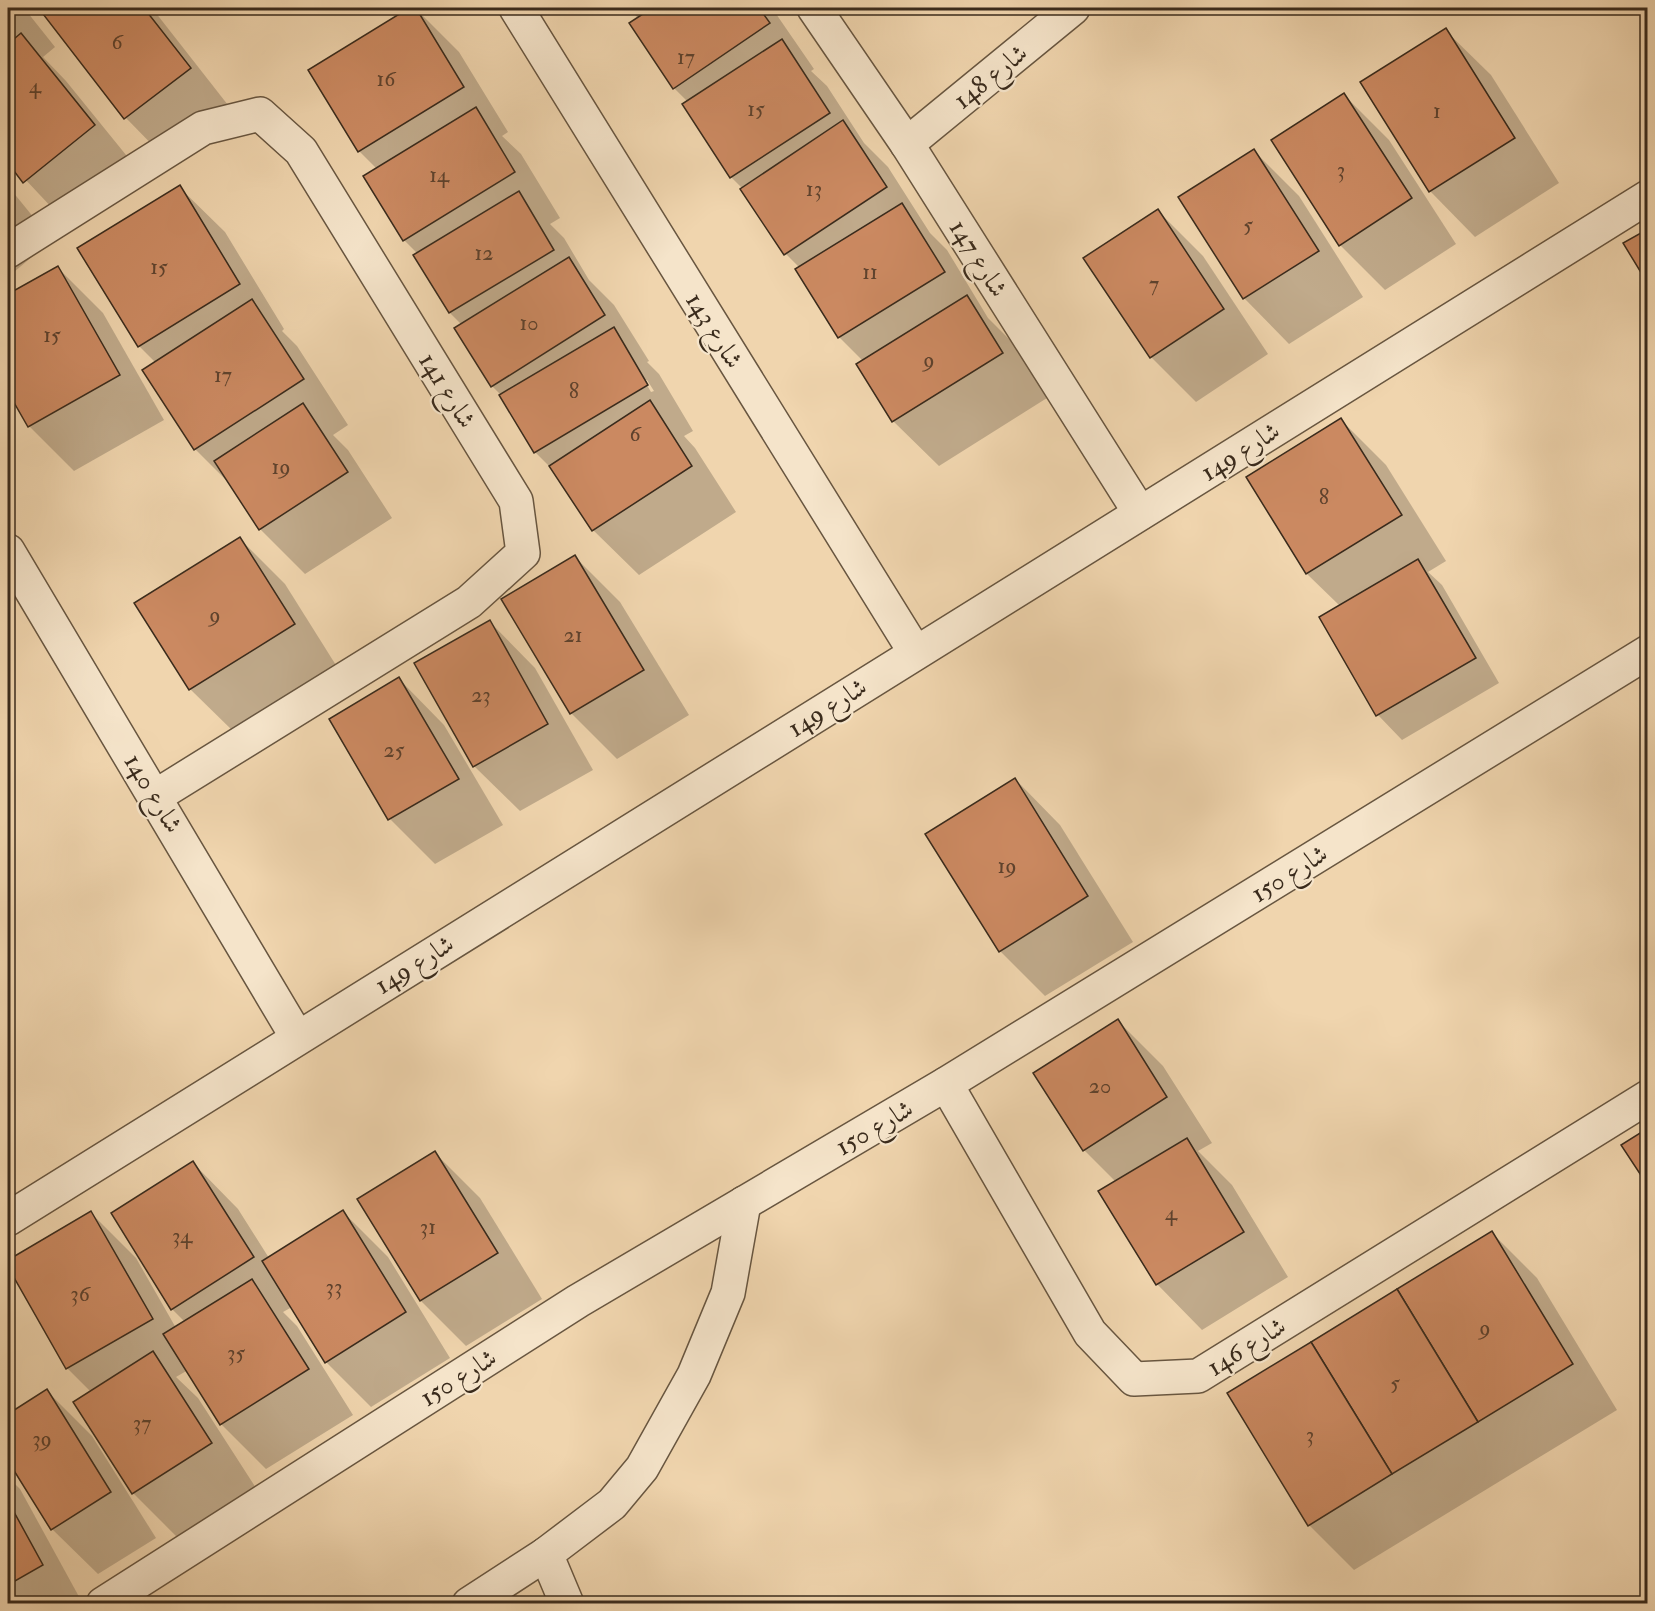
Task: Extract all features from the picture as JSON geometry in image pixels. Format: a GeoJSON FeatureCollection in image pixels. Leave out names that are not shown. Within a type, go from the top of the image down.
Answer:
{"type":"FeatureCollection","features":[{"type":"Feature","properties":{"kind":"street","name":"شارع 143"},"geometry":{"type":"LineString","coordinates":[[516,8],[915,652]]}},
{"type":"Feature","properties":{"kind":"street","name":"شارع 147"},"geometry":{"type":"LineString","coordinates":[[814,8],[907,144],[1140,513]]}},
{"type":"Feature","properties":{"kind":"street","name":"شارع 148"},"geometry":{"type":"LineString","coordinates":[[907,144],[1073,8]]}},
{"type":"Feature","properties":{"kind":"street","name":"شارع 141"},"geometry":{"type":"LineString","coordinates":[[8,250],[203,128],[260,114],[301,151],[516,501],[523,553],[469,602],[156,796]]}},
{"type":"Feature","properties":{"kind":"street","name":"شارع 149"},"geometry":{"type":"LineString","coordinates":[[8,1219],[1647,197]]}},
{"type":"Feature","properties":{"kind":"street","name":"شارع 140"},"geometry":{"type":"LineString","coordinates":[[8,551],[156,796],[297,1037]]}},
{"type":"Feature","properties":{"kind":"street","name":"شارع 150"},"geometry":{"type":"LineString","coordinates":[[103,1604],[578,1301],[946,1084],[1647,652]]}},
{"type":"Feature","properties":{"kind":"street","name":"شارع 146"},"geometry":{"type":"LineString","coordinates":[[946,1084],[1090,1333],[1134,1380],[1198,1376],[1647,1097]]}},
{"type":"Feature","properties":{"kind":"street"},"geometry":{"type":"LineString","coordinates":[[469,1604],[546,1554],[612,1504],[642,1468],[694,1375],[728,1293],[744,1203]]}},
{"type":"Feature","properties":{"kind":"street"},"geometry":{"type":"LineString","coordinates":[[546,1554],[567,1604]]}},
{"type":"Feature","properties":{"kind":"building"},"geometry":{"type":"Polygon","coordinates":[[[51,8],[144,8],[191,68],[124,119],[43,14],[51,8]]]}},
{"type":"Feature","properties":{"kind":"building"},"geometry":{"type":"Polygon","coordinates":[[[409,8],[416,8],[464,87],[358,152],[308,70],[409,8]]]}},
{"type":"Feature","properties":{"kind":"building"},"geometry":{"type":"Polygon","coordinates":[[[652,8],[759,8],[770,23],[673,89],[629,23],[652,8]]]}},
{"type":"Feature","properties":{"kind":"building"},"geometry":{"type":"Polygon","coordinates":[[[1446,28],[1515,138],[1429,192],[1360,82],[1446,28]]]}},
{"type":"Feature","properties":{"kind":"building"},"geometry":{"type":"Polygon","coordinates":[[[21,33],[95,125],[23,183],[8,163],[8,44],[21,33]]]}},
{"type":"Feature","properties":{"kind":"building"},"geometry":{"type":"Polygon","coordinates":[[[782,39],[830,113],[730,178],[682,104],[782,39]]]}},
{"type":"Feature","properties":{"kind":"building"},"geometry":{"type":"Polygon","coordinates":[[[1344,93],[1412,198],[1339,246],[1271,140],[1344,93]]]}},
{"type":"Feature","properties":{"kind":"building"},"geometry":{"type":"Polygon","coordinates":[[[476,107],[515,172],[403,241],[363,176],[476,107]]]}},
{"type":"Feature","properties":{"kind":"building"},"geometry":{"type":"Polygon","coordinates":[[[843,120],[887,187],[784,255],[740,189],[843,120]]]}},
{"type":"Feature","properties":{"kind":"building"},"geometry":{"type":"Polygon","coordinates":[[[1254,149],[1319,251],[1243,299],[1178,197],[1254,149]]]}},
{"type":"Feature","properties":{"kind":"building"},"geometry":{"type":"Polygon","coordinates":[[[180,185],[240,284],[138,347],[77,248],[180,185]]]}},
{"type":"Feature","properties":{"kind":"building"},"geometry":{"type":"Polygon","coordinates":[[[519,191],[554,250],[449,313],[413,255],[519,191]]]}},
{"type":"Feature","properties":{"kind":"building"},"geometry":{"type":"Polygon","coordinates":[[[902,203],[945,272],[838,338],[795,269],[902,203]]]}},
{"type":"Feature","properties":{"kind":"building"},"geometry":{"type":"Polygon","coordinates":[[[1158,209],[1224,309],[1150,358],[1083,258],[1158,209]]]}},
{"type":"Feature","properties":{"kind":"building"},"geometry":{"type":"Polygon","coordinates":[[[1648,229],[1648,284],[1623,243],[1648,229]]]}},
{"type":"Feature","properties":{"kind":"building"},"geometry":{"type":"Polygon","coordinates":[[[569,257],[605,315],[491,387],[454,328],[569,257]]]}},
{"type":"Feature","properties":{"kind":"building"},"geometry":{"type":"Polygon","coordinates":[[[58,266],[120,375],[28,427],[8,392],[8,294],[58,266]]]}},
{"type":"Feature","properties":{"kind":"building"},"geometry":{"type":"Polygon","coordinates":[[[967,295],[1003,353],[892,422],[856,364],[967,295]]]}},
{"type":"Feature","properties":{"kind":"building"},"geometry":{"type":"Polygon","coordinates":[[[252,299],[304,379],[194,450],[142,370],[252,299]]]}},
{"type":"Feature","properties":{"kind":"building"},"geometry":{"type":"Polygon","coordinates":[[[614,327],[648,385],[534,453],[499,395],[614,327]]]}},
{"type":"Feature","properties":{"kind":"building"},"geometry":{"type":"Polygon","coordinates":[[[650,400],[692,466],[592,531],[549,466],[650,400]]]}},
{"type":"Feature","properties":{"kind":"building"},"geometry":{"type":"Polygon","coordinates":[[[303,403],[348,472],[259,530],[214,461],[303,403]]]}},
{"type":"Feature","properties":{"kind":"building"},"geometry":{"type":"Polygon","coordinates":[[[1341,418],[1402,515],[1306,574],[1246,477],[1341,418]]]}},
{"type":"Feature","properties":{"kind":"building"},"geometry":{"type":"Polygon","coordinates":[[[240,537],[295,624],[189,690],[134,603],[240,537]]]}},
{"type":"Feature","properties":{"kind":"building"},"geometry":{"type":"Polygon","coordinates":[[[575,555],[644,670],[570,714],[501,599],[575,555]]]}},
{"type":"Feature","properties":{"kind":"building"},"geometry":{"type":"Polygon","coordinates":[[[1418,559],[1476,658],[1376,716],[1319,617],[1418,559]]]}},
{"type":"Feature","properties":{"kind":"building"},"geometry":{"type":"Polygon","coordinates":[[[490,620],[548,724],[473,767],[414,663],[490,620]]]}},
{"type":"Feature","properties":{"kind":"building"},"geometry":{"type":"Polygon","coordinates":[[[399,677],[459,779],[388,820],[329,719],[399,677]]]}},
{"type":"Feature","properties":{"kind":"building"},"geometry":{"type":"Polygon","coordinates":[[[1015,778],[1088,896],[999,952],[925,834],[1015,778]]]}},
{"type":"Feature","properties":{"kind":"building"},"geometry":{"type":"Polygon","coordinates":[[[1118,1019],[1167,1097],[1083,1151],[1033,1073],[1118,1019]]]}},
{"type":"Feature","properties":{"kind":"building"},"geometry":{"type":"Polygon","coordinates":[[[1648,1128],[1648,1186],[1621,1145],[1648,1128]]]}},
{"type":"Feature","properties":{"kind":"building"},"geometry":{"type":"Polygon","coordinates":[[[1187,1138],[1244,1232],[1156,1285],[1098,1191],[1187,1138]]]}},
{"type":"Feature","properties":{"kind":"building"},"geometry":{"type":"Polygon","coordinates":[[[435,1151],[498,1253],[420,1301],[357,1199],[435,1151]]]}},
{"type":"Feature","properties":{"kind":"building"},"geometry":{"type":"Polygon","coordinates":[[[193,1161],[254,1257],[171,1310],[111,1213],[193,1161]]]}},
{"type":"Feature","properties":{"kind":"building"},"geometry":{"type":"Polygon","coordinates":[[[343,1210],[406,1312],[325,1363],[262,1261],[343,1210]]]}},
{"type":"Feature","properties":{"kind":"building"},"geometry":{"type":"Polygon","coordinates":[[[91,1211],[153,1319],[66,1369],[8,1267],[8,1260],[91,1211]]]}},
{"type":"Feature","properties":{"kind":"building"},"geometry":{"type":"Polygon","coordinates":[[[1492,1231],[1573,1364],[1478,1422],[1397,1289],[1492,1231]]]}},
{"type":"Feature","properties":{"kind":"building"},"geometry":{"type":"Polygon","coordinates":[[[252,1279],[309,1369],[220,1425],[163,1334],[252,1279]]]}},
{"type":"Feature","properties":{"kind":"building"},"geometry":{"type":"Polygon","coordinates":[[[1397,1289],[1478,1422],[1392,1474],[1311,1342],[1397,1289]]]}},
{"type":"Feature","properties":{"kind":"building"},"geometry":{"type":"Polygon","coordinates":[[[1311,1342],[1392,1474],[1308,1526],[1227,1393],[1311,1342]]]}},
{"type":"Feature","properties":{"kind":"building"},"geometry":{"type":"Polygon","coordinates":[[[153,1351],[212,1443],[132,1494],[73,1402],[153,1351]]]}},
{"type":"Feature","properties":{"kind":"building"},"geometry":{"type":"Polygon","coordinates":[[[47,1389],[111,1492],[51,1530],[8,1461],[8,1414],[47,1389]]]}},
{"type":"Feature","properties":{"kind":"building"},"geometry":{"type":"Polygon","coordinates":[[[8,1501],[43,1565],[8,1585],[8,1501]]]}}]}
